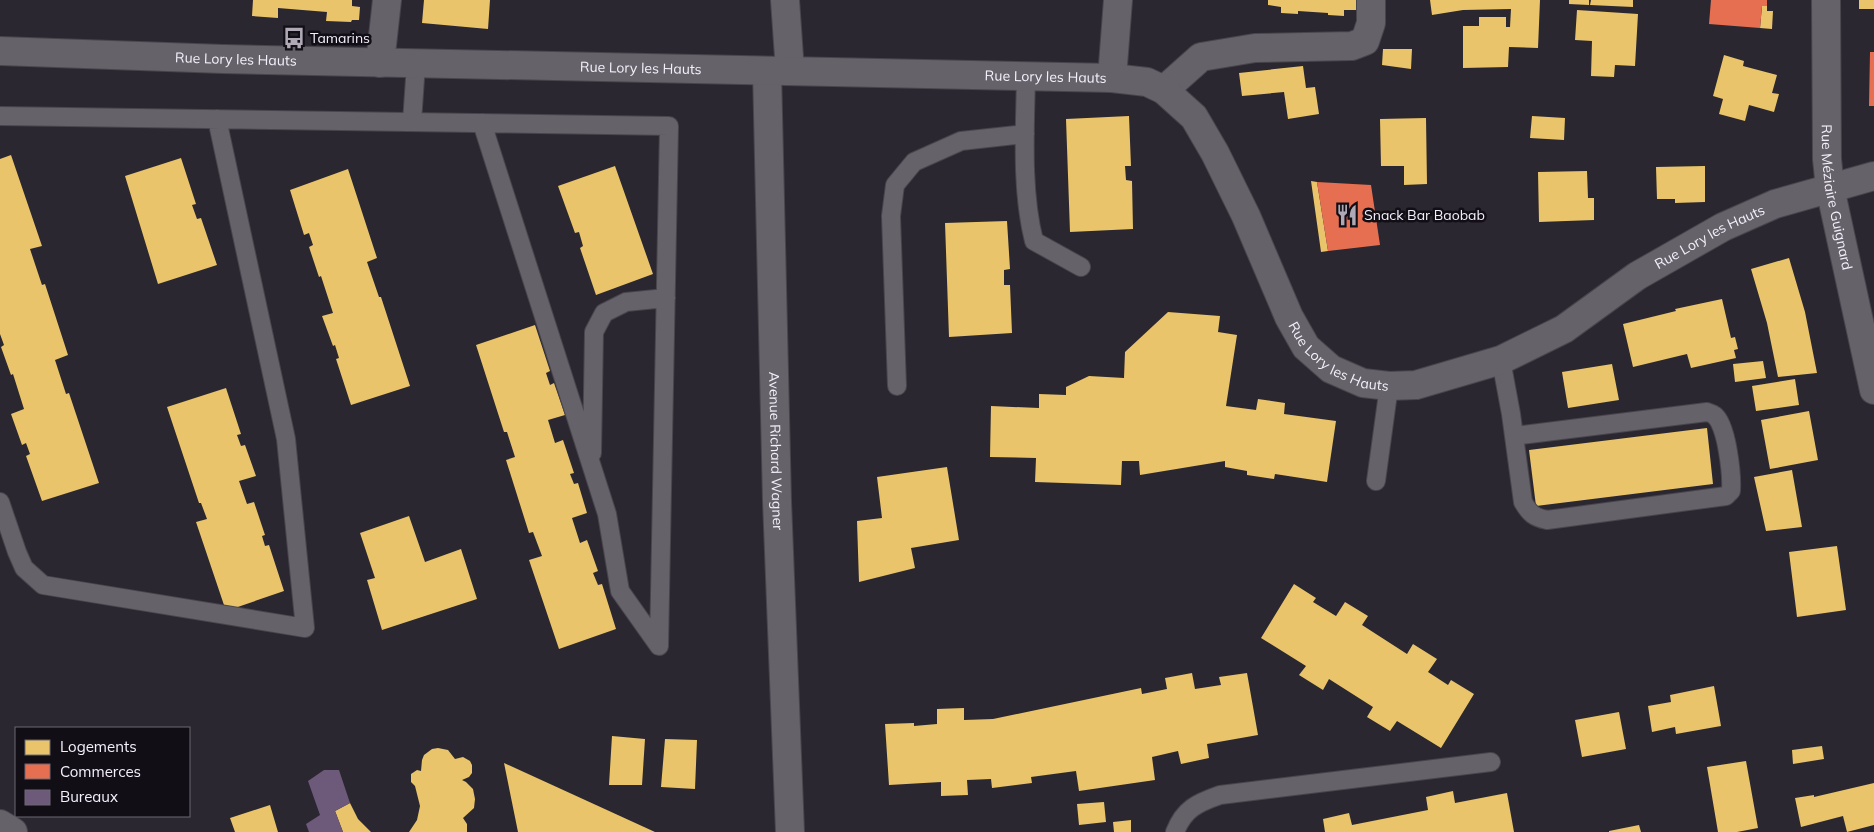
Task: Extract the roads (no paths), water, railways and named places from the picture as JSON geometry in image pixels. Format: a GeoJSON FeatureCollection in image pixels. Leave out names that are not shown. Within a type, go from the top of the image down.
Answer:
{"type":"FeatureCollection","features":[{"type":"Feature","properties":{"kind":"street"},"geometry":{"type":"LineString","coordinates":[[380,63],[387,0]]}},
{"type":"Feature","properties":{"kind":"street","name":"Avenue Richard Wagner"},"geometry":{"type":"LineString","coordinates":[[785,0],[779,71],[777,501],[790,832]]}},
{"type":"Feature","properties":{"kind":"street"},"geometry":{"type":"LineString","coordinates":[[1112,78],[1118,0]]}},
{"type":"Feature","properties":{"kind":"street"},"geometry":{"type":"LineString","coordinates":[[1164,90],[1201,57],[1255,48],[1352,46],[1364,41],[1371,23],[1372,0]]}},
{"type":"Feature","properties":{"kind":"street","name":"Rue Méziaire Guignard"},"geometry":{"type":"LineString","coordinates":[[1826,0],[1827,159],[1830,188],[1874,390]]}},
{"type":"Feature","properties":{"kind":"street","name":"Rue Lory les Hauts"},"geometry":{"type":"LineString","coordinates":[[0,51],[416,64],[1112,78],[1147,82],[1164,90],[1194,117],[1216,153],[1246,216],[1289,318],[1306,347],[1331,369],[1363,383],[1389,386],[1416,385],[1500,360],[1564,329],[1637,276],[1723,227],[1775,204],[1874,176]]}},
{"type":"Feature","properties":{"kind":"street"},"geometry":{"type":"LineString","coordinates":[[0,824],[13,832]]}},
{"type":"Feature","properties":{"kind":"lane"},"geometry":{"type":"LineString","coordinates":[[412,122],[416,64]]}},
{"type":"Feature","properties":{"kind":"lane"},"geometry":{"type":"LineString","coordinates":[[1026,76],[1025,134],[1029,221],[1034,241],[1081,267]]}},
{"type":"Feature","properties":{"kind":"lane"},"geometry":{"type":"LineString","coordinates":[[0,116],[218,119],[482,123],[669,126],[659,646],[620,591],[607,514],[482,123]]}},
{"type":"Feature","properties":{"kind":"lane"},"geometry":{"type":"LineString","coordinates":[[0,502],[24,568],[43,585],[305,628],[286,439],[218,119]]}},
{"type":"Feature","properties":{"kind":"lane"},"geometry":{"type":"LineString","coordinates":[[897,386],[892,216],[894,185],[914,162],[961,141],[1025,134]]}},
{"type":"Feature","properties":{"kind":"lane"},"geometry":{"type":"LineString","coordinates":[[592,467],[594,332],[604,312],[626,302],[666,298]]}},
{"type":"Feature","properties":{"kind":"lane"},"geometry":{"type":"LineString","coordinates":[[1500,360],[1514,436],[1523,502],[1530,514],[1535,518],[1547,520],[1726,496],[1732,491],[1732,475],[1723,430],[1715,415],[1707,412],[1514,436]]}},
{"type":"Feature","properties":{"kind":"lane"},"geometry":{"type":"LineString","coordinates":[[1376,481],[1389,386]]}},
{"type":"Feature","properties":{"kind":"lane"},"geometry":{"type":"LineString","coordinates":[[1174,832],[1180,819],[1196,804],[1220,795],[1491,762]]}},
{"type":"Feature","properties":{"kind":"place","name":"Tamarins"},"geometry":{"type":"Point","coordinates":[294,38]}},
{"type":"Feature","properties":{"kind":"place","name":"Snack Bar Baobab"},"geometry":{"type":"Point","coordinates":[1347,215]}}]}
